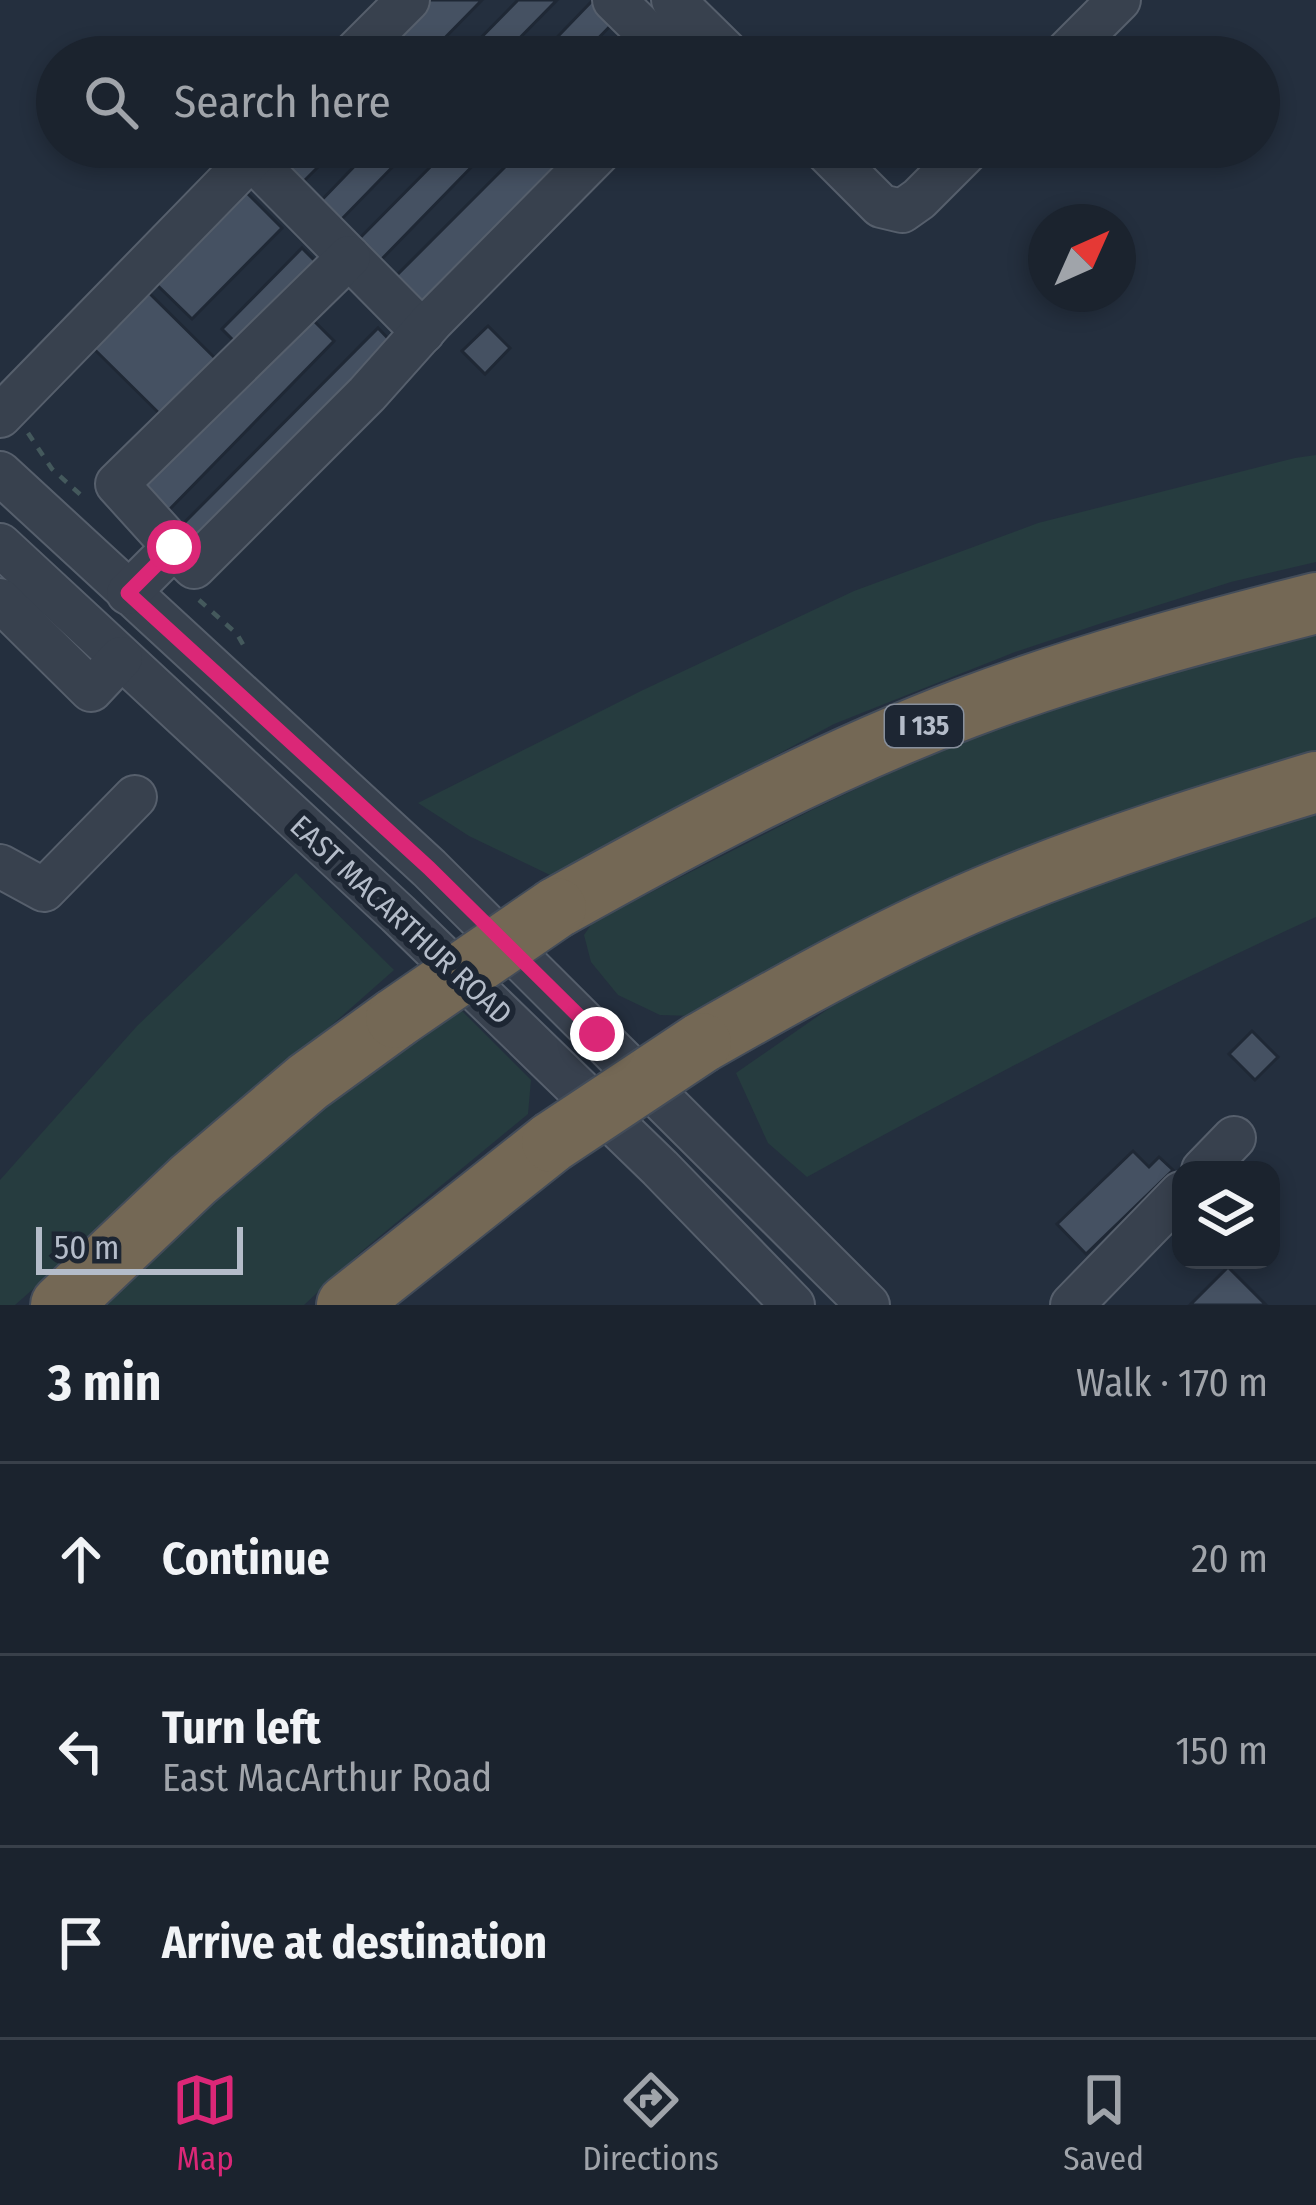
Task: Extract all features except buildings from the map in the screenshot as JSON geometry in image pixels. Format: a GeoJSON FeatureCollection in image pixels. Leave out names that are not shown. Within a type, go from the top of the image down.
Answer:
{"type":"FeatureCollection","features":[{"type":"Feature","properties":{"kind":"highway","name":"I 135"},"geometry":{"type":"LineString","coordinates":[[61,1305],[194,1180],[308,1082],[556,908],[673,842],[806,777],[965,709],[1171,641],[1316,603]]}},
{"type":"Feature","properties":{"kind":"highway"},"geometry":{"type":"LineString","coordinates":[[347,1305],[552,1142],[700,1043],[830,969],[1001,890],[1150,833],[1316,782]]}},
{"type":"Feature","properties":{"kind":"street"},"geometry":{"type":"LineString","coordinates":[[372,36],[408,0]]}},
{"type":"Feature","properties":{"kind":"street"},"geometry":{"type":"LineString","coordinates":[[614,0],[651,36]]}},
{"type":"Feature","properties":{"kind":"street"},"geometry":{"type":"LineString","coordinates":[[673,0],[710,36]]}},
{"type":"Feature","properties":{"kind":"street"},"geometry":{"type":"LineString","coordinates":[[1083,36],[1119,0]]}},
{"type":"Feature","properties":{"kind":"street"},"geometry":{"type":"LineString","coordinates":[[0,416],[242,168]]}},
{"type":"Feature","properties":{"kind":"street"},"geometry":{"type":"LineString","coordinates":[[270,168],[422,332]]}},
{"type":"Feature","properties":{"kind":"street"},"geometry":{"type":"LineString","coordinates":[[349,257],[117,484],[194,567],[368,394],[422,332],[583,168]]}},
{"type":"Feature","properties":{"kind":"street"},"geometry":{"type":"LineString","coordinates":[[842,168],[881,206],[902,211],[950,168]]}},
{"type":"Feature","properties":{"kind":"street","name":"EAST MACARTHUR ROAD"},"geometry":{"type":"LineString","coordinates":[[0,473],[429,868],[868,1305]]}},
{"type":"Feature","properties":{"kind":"street","name":"EAST MACARTHUR ROAD"},"geometry":{"type":"LineString","coordinates":[[0,545],[414,930],[660,1168],[793,1305]]}},
{"type":"Feature","properties":{"kind":"street"},"geometry":{"type":"LineString","coordinates":[[128,593],[174,547]]}},
{"type":"Feature","properties":{"kind":"street"},"geometry":{"type":"LineString","coordinates":[[0,600],[91,690],[121,658]]}},
{"type":"Feature","properties":{"kind":"street"},"geometry":{"type":"LineString","coordinates":[[0,866],[44,890],[136,797]]}},
{"type":"Feature","properties":{"kind":"street"},"geometry":{"type":"LineString","coordinates":[[1212,1161],[1234,1138]]}},
{"type":"Feature","properties":{"kind":"street"},"geometry":{"type":"LineString","coordinates":[[1072,1305],[1172,1202]]}},
{"type":"Feature","properties":{"kind":"green space"},"geometry":{"type":"Polygon","coordinates":[[[1316,455],[1316,562],[1231,582],[1015,652],[834,724],[552,876],[469,836],[418,803],[854,591],[1038,523],[1316,455]]]}},
{"type":"Feature","properties":{"kind":"green space"},"geometry":{"type":"Polygon","coordinates":[[[1316,626],[1316,756],[1189,789],[908,900],[693,1016],[660,1015],[618,995],[591,962],[584,935],[593,922],[999,721],[1316,626]]]}},
{"type":"Feature","properties":{"kind":"green space"},"geometry":{"type":"Polygon","coordinates":[[[1316,807],[1316,917],[1059,1042],[807,1177],[768,1143],[736,1073],[831,1007],[906,966],[1135,865],[1316,807]]]}},
{"type":"Feature","properties":{"kind":"green space"},"geometry":{"type":"Polygon","coordinates":[[[296,873],[394,970],[15,1305],[0,1305],[0,1180],[137,1026],[296,873]]]}},
{"type":"Feature","properties":{"kind":"green space"},"geometry":{"type":"Polygon","coordinates":[[[455,1004],[531,1080],[528,1114],[304,1305],[95,1305],[305,1117],[455,1004]]]}},
{"type":"Feature","properties":{"kind":"route"},"geometry":{"type":"LineString","coordinates":[[174,547],[128,593],[429,868],[597,1034]]}}]}
